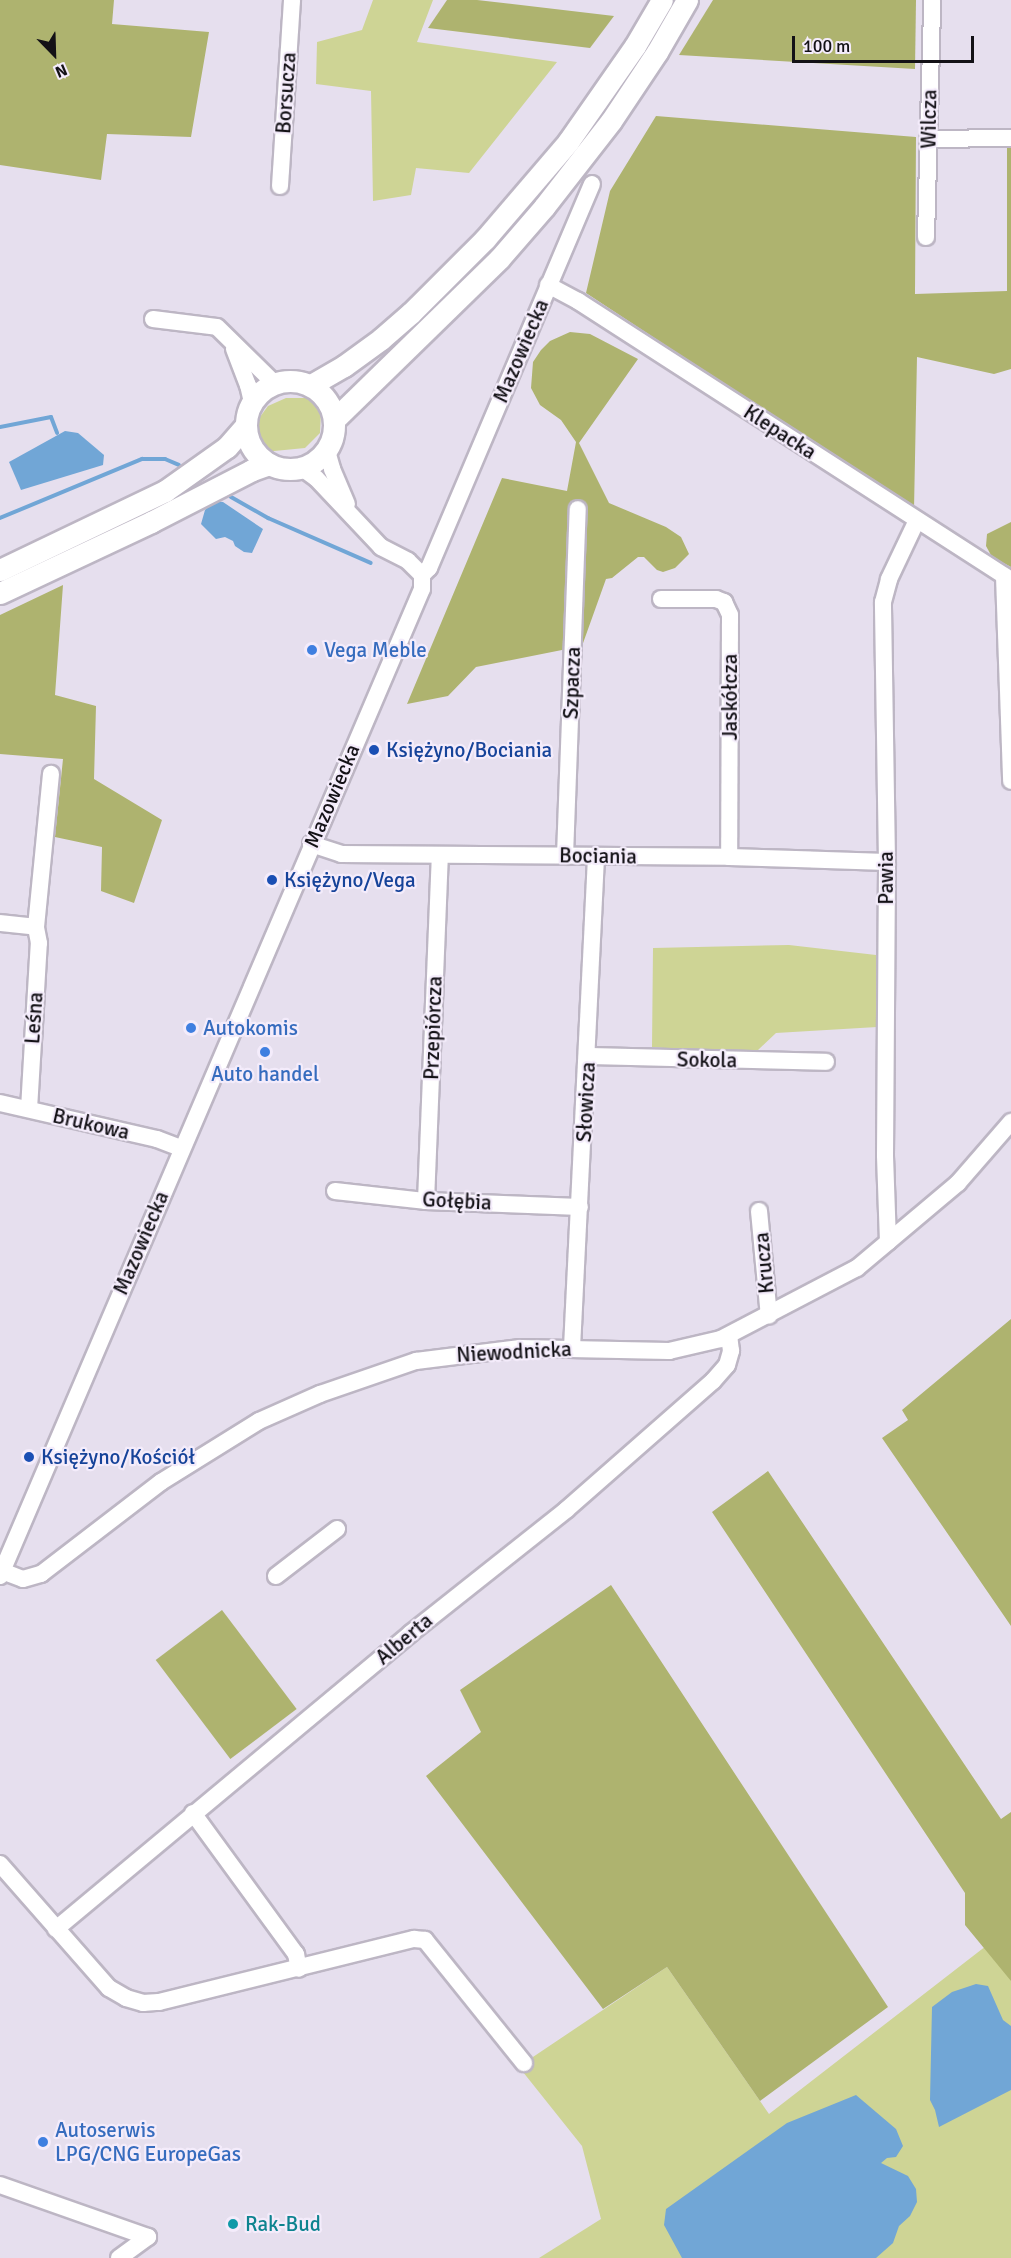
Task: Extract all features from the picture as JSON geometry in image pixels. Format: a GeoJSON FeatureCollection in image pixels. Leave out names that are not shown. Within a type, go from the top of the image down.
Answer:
{"type":"FeatureCollection","features":[{"type":"Feature","properties":{"kind":"main road"},"geometry":{"type":"LineString","coordinates":[[311,385],[344,366],[381,339],[411,313],[485,239],[568,142],[635,46],[662,0]]}},
{"type":"Feature","properties":{"kind":"main road"},"geometry":{"type":"LineString","coordinates":[[335,419],[499,259],[544,207],[611,121],[657,52],[687,0]]}},
{"type":"Feature","properties":{"kind":"main road"},"geometry":{"type":"LineString","coordinates":[[0,570],[165,491],[227,447],[245,426],[252,402],[261,391],[274,383],[293,380],[311,385],[327,399],[335,419],[335,430],[327,451],[316,462],[302,468],[285,470],[269,464],[250,444],[245,426]]}},
{"type":"Feature","properties":{"kind":"main road"},"geometry":{"type":"LineString","coordinates":[[0,593],[140,528],[252,470],[269,464]]}},
{"type":"Feature","properties":{"kind":"street","name":"Borsucza"},"geometry":{"type":"LineString","coordinates":[[280,186],[292,0]]}},
{"type":"Feature","properties":{"kind":"street","name":"Wilcza"},"geometry":{"type":"LineString","coordinates":[[926,237],[932,0]]}},
{"type":"Feature","properties":{"kind":"street"},"geometry":{"type":"LineString","coordinates":[[928,139],[1011,138]]}},
{"type":"Feature","properties":{"kind":"street","name":"Mazowiecka"},"geometry":{"type":"LineString","coordinates":[[1,1574],[311,844],[422,589],[422,575],[429,568],[592,184]]}},
{"type":"Feature","properties":{"kind":"street","name":"Klepacka"},"geometry":{"type":"LineString","coordinates":[[548,285],[578,301],[1008,578]]}},
{"type":"Feature","properties":{"kind":"street"},"geometry":{"type":"LineString","coordinates":[[153,319],[218,327],[274,383]]}},
{"type":"Feature","properties":{"kind":"street"},"geometry":{"type":"LineString","coordinates":[[231,342],[248,385],[252,402]]}},
{"type":"Feature","properties":{"kind":"street"},"geometry":{"type":"LineString","coordinates":[[327,451],[332,469],[353,516]]}},
{"type":"Feature","properties":{"kind":"street"},"geometry":{"type":"LineString","coordinates":[[302,468],[316,478],[381,547],[408,561],[422,575]]}},
{"type":"Feature","properties":{"kind":"street","name":"Szpacza"},"geometry":{"type":"LineString","coordinates":[[565,856],[578,509]]}},
{"type":"Feature","properties":{"kind":"street","name":"Pawia"},"geometry":{"type":"LineString","coordinates":[[888,1242],[885,1155],[884,602],[889,579],[917,520]]}},
{"type":"Feature","properties":{"kind":"street"},"geometry":{"type":"LineString","coordinates":[[1008,578],[1011,781]]}},
{"type":"Feature","properties":{"kind":"street","name":"Jaskółcza"},"geometry":{"type":"LineString","coordinates":[[661,599],[716,599],[724,602],[730,615],[729,857]]}},
{"type":"Feature","properties":{"kind":"street","name":"Leśna"},"geometry":{"type":"LineString","coordinates":[[28,1109],[39,943],[36,927],[51,774]]}},
{"type":"Feature","properties":{"kind":"street","name":"Bociania"},"geometry":{"type":"LineString","coordinates":[[311,844],[341,854],[729,857],[886,862]]}},
{"type":"Feature","properties":{"kind":"street","name":"Przepiórcza"},"geometry":{"type":"LineString","coordinates":[[426,1201],[440,855]]}},
{"type":"Feature","properties":{"kind":"street","name":"Słowicza"},"geometry":{"type":"LineString","coordinates":[[572,1348],[596,856]]}},
{"type":"Feature","properties":{"kind":"street"},"geometry":{"type":"LineString","coordinates":[[0,924],[36,927]]}},
{"type":"Feature","properties":{"kind":"street","name":"Sokola"},"geometry":{"type":"LineString","coordinates":[[588,1056],[826,1062]]}},
{"type":"Feature","properties":{"kind":"street","name":"Brukowa"},"geometry":{"type":"LineString","coordinates":[[0,1103],[157,1139],[182,1148]]}},
{"type":"Feature","properties":{"kind":"street","name":"Niewodnicka"},"geometry":{"type":"LineString","coordinates":[[1,1574],[23,1579],[41,1574],[152,1489],[207,1452],[280,1410],[416,1361],[520,1348],[669,1351],[694,1347],[729,1335],[857,1268],[958,1183],[1011,1122]]}},
{"type":"Feature","properties":{"kind":"street","name":"Gołębia"},"geometry":{"type":"LineString","coordinates":[[335,1191],[426,1201],[580,1207]]}},
{"type":"Feature","properties":{"kind":"street","name":"Krucza"},"geometry":{"type":"LineString","coordinates":[[759,1211],[769,1316]]}},
{"type":"Feature","properties":{"kind":"street","name":"Alberta"},"geometry":{"type":"LineString","coordinates":[[56,1929],[411,1633],[566,1510],[713,1381],[727,1365],[731,1351],[729,1335]]}},
{"type":"Feature","properties":{"kind":"street"},"geometry":{"type":"LineString","coordinates":[[276,1576],[337,1529]]}},
{"type":"Feature","properties":{"kind":"street"},"geometry":{"type":"LineString","coordinates":[[193,1813],[296,1954],[299,1968]]}},
{"type":"Feature","properties":{"kind":"street"},"geometry":{"type":"LineString","coordinates":[[0,1864],[109,1989],[126,1998],[143,2003],[159,2002],[414,1939],[425,1940],[524,2063]]}},
{"type":"Feature","properties":{"kind":"street"},"geometry":{"type":"LineString","coordinates":[[0,2185],[148,2237],[119,2258]]}},
{"type":"Feature","properties":{"kind":"green space"},"geometry":{"type":"Polygon","coordinates":[[[0,0],[114,0],[112,24],[209,32],[191,137],[107,134],[101,180],[0,165],[0,0]]]}},
{"type":"Feature","properties":{"kind":"green space"},"geometry":{"type":"Polygon","coordinates":[[[373,0],[433,0],[417,42],[557,62],[469,173],[416,168],[411,195],[373,201],[371,91],[316,84],[317,42],[362,30],[373,0]]]}},
{"type":"Feature","properties":{"kind":"green space"},"geometry":{"type":"Polygon","coordinates":[[[447,0],[477,0],[614,16],[590,48],[428,28],[447,0]]]}},
{"type":"Feature","properties":{"kind":"green space"},"geometry":{"type":"Polygon","coordinates":[[[713,0],[916,0],[915,69],[679,55],[713,0]]]}},
{"type":"Feature","properties":{"kind":"green space"},"geometry":{"type":"Polygon","coordinates":[[[656,116],[916,137],[915,294],[1007,291],[1007,143],[1011,143],[1011,369],[994,374],[917,357],[914,509],[586,293],[610,191],[656,116]]]}},
{"type":"Feature","properties":{"kind":"green space"},"geometry":{"type":"Polygon","coordinates":[[[570,332],[590,334],[638,359],[579,443],[609,503],[666,527],[681,537],[689,554],[675,568],[663,572],[657,570],[644,557],[638,557],[612,578],[606,579],[582,646],[476,667],[448,696],[407,704],[502,478],[567,491],[576,442],[561,420],[540,405],[531,388],[533,362],[541,350],[550,341],[570,332]]]}},
{"type":"Feature","properties":{"kind":"green space"},"geometry":{"type":"Polygon","coordinates":[[[286,398],[314,398],[321,411],[320,433],[305,448],[264,452],[256,434],[257,421],[268,406],[286,398]]]}},
{"type":"Feature","properties":{"kind":"green space"},"geometry":{"type":"Polygon","coordinates":[[[1011,522],[1011,567],[992,557],[986,546],[987,534],[1011,522]]]}},
{"type":"Feature","properties":{"kind":"green space"},"geometry":{"type":"Polygon","coordinates":[[[63,585],[55,695],[96,706],[94,779],[162,820],[134,903],[101,891],[102,847],[55,837],[63,759],[0,754],[0,615],[63,585]]]}},
{"type":"Feature","properties":{"kind":"green space"},"geometry":{"type":"Polygon","coordinates":[[[789,945],[876,955],[882,1014],[877,1027],[776,1033],[758,1050],[708,1052],[652,1047],[653,948],[789,945]]]}},
{"type":"Feature","properties":{"kind":"green space"},"geometry":{"type":"Polygon","coordinates":[[[1011,1319],[1011,1626],[882,1438],[908,1420],[902,1410],[1011,1319]]]}},
{"type":"Feature","properties":{"kind":"green space"},"geometry":{"type":"Polygon","coordinates":[[[768,1471],[1001,1819],[1011,1812],[1011,1981],[965,1925],[965,1893],[712,1512],[768,1471]]]}},
{"type":"Feature","properties":{"kind":"green space"},"geometry":{"type":"Polygon","coordinates":[[[611,1585],[888,2007],[760,2101],[667,1967],[603,2009],[426,1776],[481,1732],[460,1690],[611,1585]]]}},
{"type":"Feature","properties":{"kind":"green space"},"geometry":{"type":"Polygon","coordinates":[[[222,1610],[297,1709],[230,1759],[156,1660],[222,1610]]]}},
{"type":"Feature","properties":{"kind":"green space"},"geometry":{"type":"Polygon","coordinates":[[[986,1946],[1011,1978],[1011,2258],[539,2258],[601,2219],[582,2146],[519,2067],[524,2063],[667,1967],[769,2114],[986,1946]]]}},
{"type":"Feature","properties":{"kind":"water"},"geometry":{"type":"Polygon","coordinates":[[[65,431],[78,433],[104,455],[103,465],[21,490],[9,462],[65,431]]]}},
{"type":"Feature","properties":{"kind":"water"},"geometry":{"type":"Polygon","coordinates":[[[213,501],[223,502],[263,529],[252,553],[244,552],[235,546],[233,541],[225,537],[216,539],[201,524],[205,510],[213,501]]]}},
{"type":"Feature","properties":{"kind":"water"},"geometry":{"type":"Polygon","coordinates":[[[976,1984],[988,1986],[1003,2020],[1011,2026],[1011,2090],[939,2127],[930,2100],[932,2007],[952,1992],[976,1984]]]}},
{"type":"Feature","properties":{"kind":"water"},"geometry":{"type":"Polygon","coordinates":[[[856,2095],[896,2129],[903,2146],[896,2157],[887,2158],[881,2163],[908,2176],[916,2189],[917,2202],[910,2216],[899,2226],[893,2243],[876,2258],[682,2258],[664,2225],[666,2209],[787,2123],[856,2095]]]}},
{"type":"Feature","properties":{"kind":"waterway"},"geometry":{"type":"LineString","coordinates":[[0,427],[51,417],[57,433]]}},
{"type":"Feature","properties":{"kind":"waterway"},"geometry":{"type":"LineString","coordinates":[[0,518],[142,459],[165,459],[179,465]]}},
{"type":"Feature","properties":{"kind":"waterway"},"geometry":{"type":"LineString","coordinates":[[231,497],[268,518],[371,563]]}},
{"type":"Feature","properties":{"kind":"place","name":"Vega Meble"},"geometry":{"type":"Point","coordinates":[312,650]}},
{"type":"Feature","properties":{"kind":"place","name":"Księżyno/Bociania"},"geometry":{"type":"Point","coordinates":[374,750]}},
{"type":"Feature","properties":{"kind":"place","name":"Księżyno/Vega"},"geometry":{"type":"Point","coordinates":[272,880]}},
{"type":"Feature","properties":{"kind":"place","name":"Autokomis"},"geometry":{"type":"Point","coordinates":[191,1028]}},
{"type":"Feature","properties":{"kind":"place","name":"Auto handel"},"geometry":{"type":"Point","coordinates":[265,1052]}},
{"type":"Feature","properties":{"kind":"place","name":"Księżyno/Kościół"},"geometry":{"type":"Point","coordinates":[29,1457]}},
{"type":"Feature","properties":{"kind":"place","name":"Autoserwis LPG/CNG EuropeGas"},"geometry":{"type":"Point","coordinates":[43,2142]}},
{"type":"Feature","properties":{"kind":"place","name":"Rak-Bud"},"geometry":{"type":"Point","coordinates":[233,2224]}}]}
